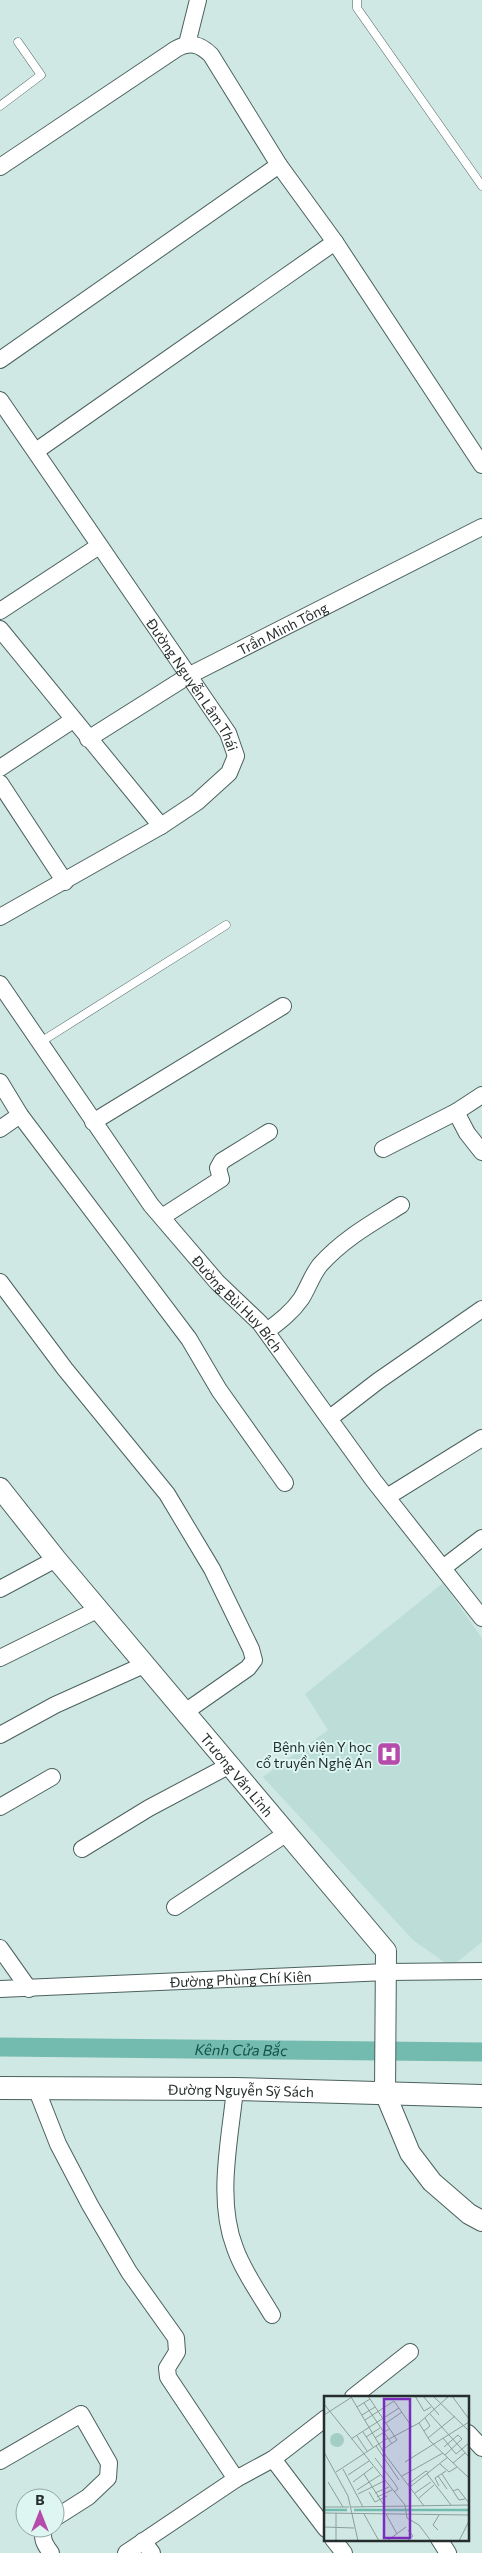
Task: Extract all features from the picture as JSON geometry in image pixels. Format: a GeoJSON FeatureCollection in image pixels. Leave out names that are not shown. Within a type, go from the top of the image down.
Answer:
{"type":"FeatureCollection","features":[{"type":"Feature","properties":{"kind":"main road","name":"Đường Nguyễn Sỹ Sách"},"geometry":{"type":"LineString","coordinates":[[0,2088],[234,2089],[384,2087],[482,2096]]}},
{"type":"Feature","properties":{"kind":"street"},"geometry":{"type":"LineString","coordinates":[[187,44],[198,0]]}},
{"type":"Feature","properties":{"kind":"street"},"geometry":{"type":"LineString","coordinates":[[0,167],[176,49],[187,44],[200,46],[211,55],[279,164],[335,242],[482,465]]}},
{"type":"Feature","properties":{"kind":"street"},"geometry":{"type":"LineString","coordinates":[[0,360],[279,164]]}},
{"type":"Feature","properties":{"kind":"street"},"geometry":{"type":"LineString","coordinates":[[36,450],[335,242]]}},
{"type":"Feature","properties":{"kind":"street","name":"Đường Nguyễn Lâm Thái"},"geometry":{"type":"LineString","coordinates":[[0,400],[228,733],[236,756],[229,773],[197,802],[162,826],[0,917]]}},
{"type":"Feature","properties":{"kind":"street","name":"Trần Minh Tông"},"geometry":{"type":"LineString","coordinates":[[88,739],[188,676],[482,527]]}},
{"type":"Feature","properties":{"kind":"street"},"geometry":{"type":"LineString","coordinates":[[0,611],[99,546]]}},
{"type":"Feature","properties":{"kind":"street"},"geometry":{"type":"LineString","coordinates":[[0,629],[88,739],[162,826]]}},
{"type":"Feature","properties":{"kind":"street"},"geometry":{"type":"LineString","coordinates":[[0,768],[73,720]]}},
{"type":"Feature","properties":{"kind":"street"},"geometry":{"type":"LineString","coordinates":[[0,783],[65,882]]}},
{"type":"Feature","properties":{"kind":"street","name":"Đường Bùi Huy Bích"},"geometry":{"type":"LineString","coordinates":[[0,984],[151,1205],[200,1264],[267,1331],[387,1497],[482,1617]]}},
{"type":"Feature","properties":{"kind":"street"},"geometry":{"type":"LineString","coordinates":[[93,1122],[283,1006]]}},
{"type":"Feature","properties":{"kind":"street"},"geometry":{"type":"LineString","coordinates":[[0,1082],[20,1115],[189,1339],[219,1390],[285,1483]]}},
{"type":"Feature","properties":{"kind":"street"},"geometry":{"type":"LineString","coordinates":[[383,1150],[456,1112],[482,1094]]}},
{"type":"Feature","properties":{"kind":"street"},"geometry":{"type":"LineString","coordinates":[[456,1112],[467,1133],[482,1152]]}},
{"type":"Feature","properties":{"kind":"street"},"geometry":{"type":"LineString","coordinates":[[0,1129],[20,1115]]}},
{"type":"Feature","properties":{"kind":"street"},"geometry":{"type":"LineString","coordinates":[[162,1217],[221,1179],[218,1168],[222,1161],[269,1132]]}},
{"type":"Feature","properties":{"kind":"street"},"geometry":{"type":"LineString","coordinates":[[267,1331],[287,1316],[301,1299],[318,1268],[332,1252],[350,1236],[401,1205]]}},
{"type":"Feature","properties":{"kind":"street"},"geometry":{"type":"LineString","coordinates":[[0,1282],[65,1369],[167,1494],[212,1569],[250,1649],[254,1660],[248,1668],[185,1712]]}},
{"type":"Feature","properties":{"kind":"street"},"geometry":{"type":"LineString","coordinates":[[330,1418],[378,1381],[482,1310]]}},
{"type":"Feature","properties":{"kind":"street"},"geometry":{"type":"LineString","coordinates":[[387,1497],[482,1438]]}},
{"type":"Feature","properties":{"kind":"street","name":"Trương Văn Lĩnh"},"geometry":{"type":"LineString","coordinates":[[0,1488],[7,1508],[56,1559],[146,1664],[386,1951],[384,2087]]}},
{"type":"Feature","properties":{"kind":"street"},"geometry":{"type":"LineString","coordinates":[[443,1568],[482,1538]]}},
{"type":"Feature","properties":{"kind":"street"},"geometry":{"type":"LineString","coordinates":[[0,1589],[56,1559]]}},
{"type":"Feature","properties":{"kind":"street"},"geometry":{"type":"LineString","coordinates":[[0,1658],[99,1610]]}},
{"type":"Feature","properties":{"kind":"street"},"geometry":{"type":"LineString","coordinates":[[0,1735],[55,1705],[146,1664]]}},
{"type":"Feature","properties":{"kind":"street"},"geometry":{"type":"LineString","coordinates":[[82,1849],[149,1808],[230,1765]]}},
{"type":"Feature","properties":{"kind":"street"},"geometry":{"type":"LineString","coordinates":[[0,1808],[52,1777]]}},
{"type":"Feature","properties":{"kind":"street"},"geometry":{"type":"LineString","coordinates":[[175,1907],[287,1833]]}},
{"type":"Feature","properties":{"kind":"street"},"geometry":{"type":"LineString","coordinates":[[0,1948],[28,1989]]}},
{"type":"Feature","properties":{"kind":"street","name":"Đường Phùng Chí Kiên"},"geometry":{"type":"LineString","coordinates":[[0,1989],[387,1972],[482,1971]]}},
{"type":"Feature","properties":{"kind":"street"},"geometry":{"type":"LineString","coordinates":[[384,2087],[410,2153],[427,2174],[469,2214],[482,2221]]}},
{"type":"Feature","properties":{"kind":"street"},"geometry":{"type":"LineString","coordinates":[[36,2088],[58,2144],[90,2205],[129,2272],[176,2338],[177,2352],[167,2368],[168,2377],[236,2479]]}},
{"type":"Feature","properties":{"kind":"street"},"geometry":{"type":"LineString","coordinates":[[234,2089],[226,2184],[231,2237],[243,2265],[272,2315]]}},
{"type":"Feature","properties":{"kind":"street"},"geometry":{"type":"LineString","coordinates":[[354,2396],[410,2352]]}},
{"type":"Feature","properties":{"kind":"street"},"geometry":{"type":"LineString","coordinates":[[0,2461],[81,2414],[109,2464],[109,2472],[103,2485],[65,2511]]}},
{"type":"Feature","properties":{"kind":"street"},"geometry":{"type":"LineString","coordinates":[[126,2553],[148,2547],[236,2479],[273,2459],[324,2420]]}},
{"type":"Feature","properties":{"kind":"street"},"geometry":{"type":"LineString","coordinates":[[470,2435],[482,2448]]}},
{"type":"Feature","properties":{"kind":"street"},"geometry":{"type":"LineString","coordinates":[[273,2459],[324,2526]]}},
{"type":"Feature","properties":{"kind":"street"},"geometry":{"type":"LineString","coordinates":[[43,2538],[44,2544],[51,2553]]}},
{"type":"Feature","properties":{"kind":"street"},"geometry":{"type":"LineString","coordinates":[[335,2540],[344,2553]]}},
{"type":"Feature","properties":{"kind":"street"},"geometry":{"type":"LineString","coordinates":[[440,2540],[448,2553]]}},
{"type":"Feature","properties":{"kind":"lane"},"geometry":{"type":"LineString","coordinates":[[357,0],[357,8],[482,186]]}},
{"type":"Feature","properties":{"kind":"lane"},"geometry":{"type":"LineString","coordinates":[[0,106],[41,75],[18,42]]}},
{"type":"Feature","properties":{"kind":"lane"},"geometry":{"type":"LineString","coordinates":[[474,175],[482,169]]}},
{"type":"Feature","properties":{"kind":"lane"},"geometry":{"type":"LineString","coordinates":[[39,1043],[226,925]]}},
{"type":"Feature","properties":{"kind":"shaded area","name":"Bệnh viện Y học cổ truyền Nghệ An"},"geometry":{"type":"Polygon","coordinates":[[[443,1583],[482,1638],[482,1942],[451,1967],[413,1940],[263,1777],[328,1730],[305,1694],[443,1583]]]}},
{"type":"Feature","properties":{"kind":"waterway","name":"Kênh Cửa Bắc"},"geometry":{"type":"LineString","coordinates":[[0,2047],[482,2052]]}},
{"type":"Feature","properties":{"kind":"place","name":"Bệnh viện Y học cổ truyền Nghệ An"},"geometry":{"type":"Point","coordinates":[389,1754]}}]}
